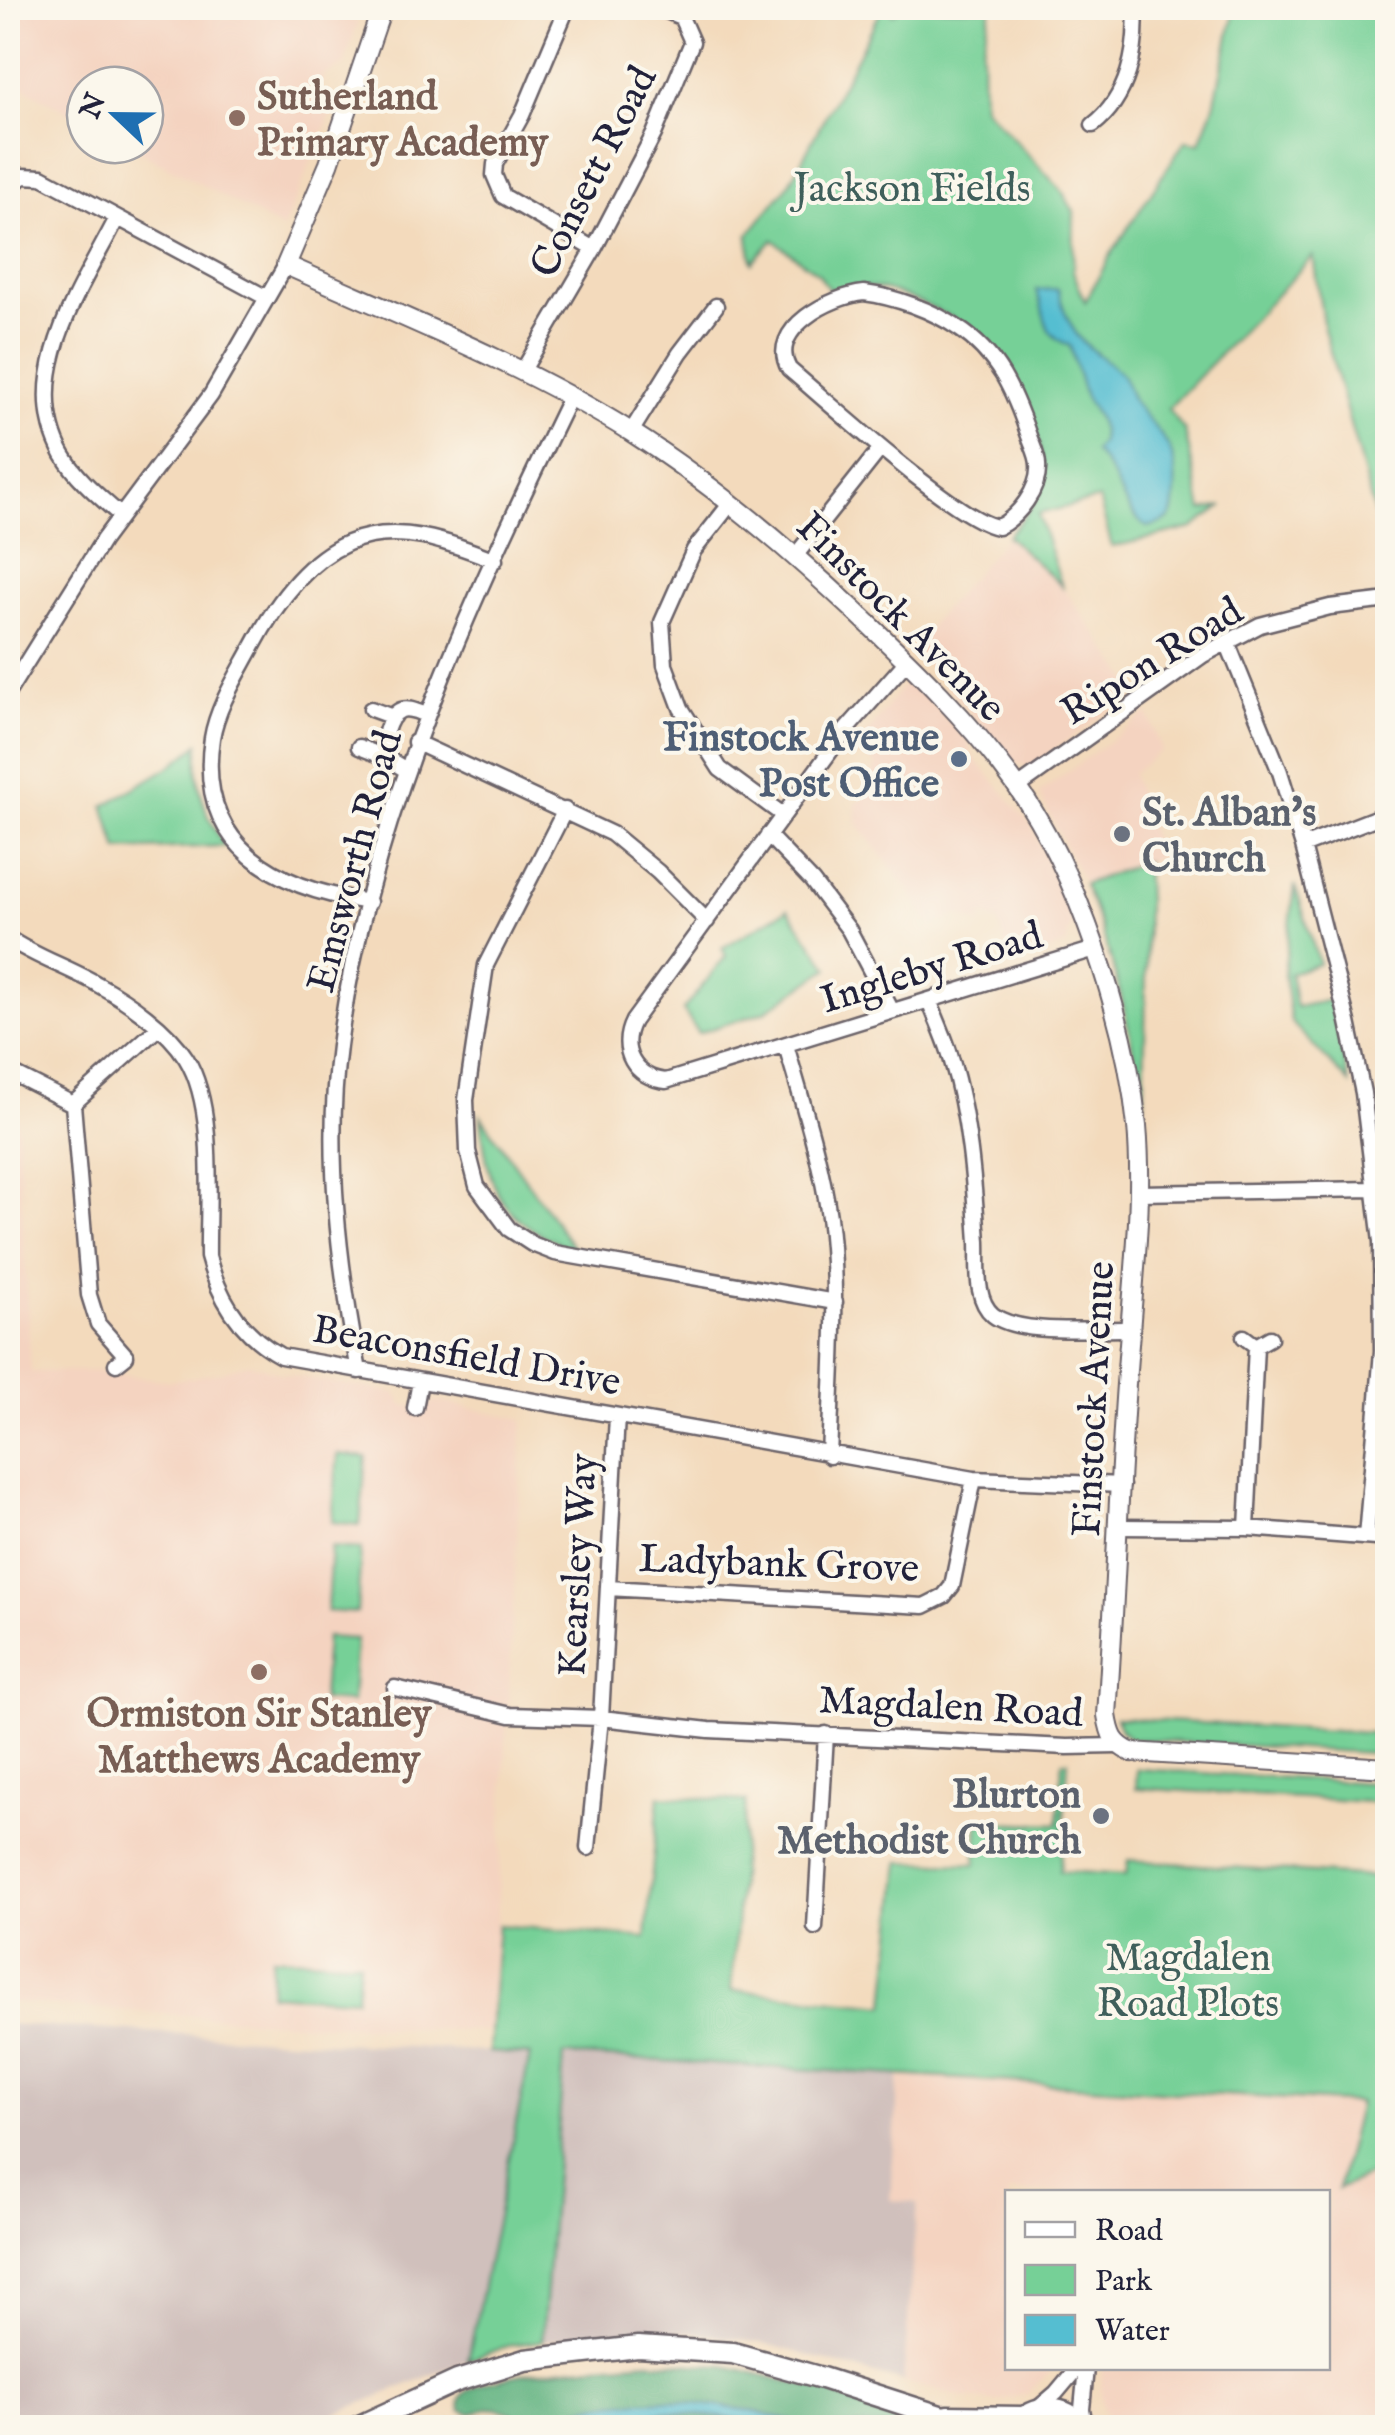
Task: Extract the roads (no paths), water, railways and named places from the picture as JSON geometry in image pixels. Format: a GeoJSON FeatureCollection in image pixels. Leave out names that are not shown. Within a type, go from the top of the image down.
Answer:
{"type":"FeatureCollection","features":[{"type":"Feature","properties":{"kind":"main road"},"geometry":{"type":"LineString","coordinates":[[355,2428],[457,2381],[526,2360],[638,2347],[733,2353],[940,2416],[961,2428]]}},
{"type":"Feature","properties":{"kind":"main road"},"geometry":{"type":"LineString","coordinates":[[940,2416],[1024,2419],[1046,2409],[1065,2412],[1085,2427]]}},
{"type":"Feature","properties":{"kind":"street"},"geometry":{"type":"LineString","coordinates":[[8,692],[14,665],[211,395],[286,265],[329,164],[382,8]]}},
{"type":"Feature","properties":{"kind":"street"},"geometry":{"type":"LineString","coordinates":[[567,8],[522,115],[495,164],[494,175],[503,196],[594,249]]}},
{"type":"Feature","properties":{"kind":"street","name":"Consett Road"},"geometry":{"type":"LineString","coordinates":[[522,372],[594,249],[654,134],[692,42],[681,18],[658,8]]}},
{"type":"Feature","properties":{"kind":"street"},"geometry":{"type":"LineString","coordinates":[[1093,124],[1113,118],[1130,73],[1136,8]]}},
{"type":"Feature","properties":{"kind":"street"},"geometry":{"type":"LineString","coordinates":[[8,188],[22,176],[42,177],[267,298]]}},
{"type":"Feature","properties":{"kind":"street"},"geometry":{"type":"LineString","coordinates":[[118,218],[67,311],[53,360],[50,414],[63,454],[82,481],[121,516]]}},
{"type":"Feature","properties":{"kind":"street","name":"Finstock Avenue"},"geometry":{"type":"LineString","coordinates":[[286,265],[522,372],[631,432],[731,503],[796,555],[938,690],[1018,788],[1060,865],[1095,949],[1115,1011],[1136,1125],[1138,1193],[1107,1715],[1117,1746]]}},
{"type":"Feature","properties":{"kind":"street"},"geometry":{"type":"LineString","coordinates":[[880,295],[926,312],[959,328],[986,351],[1002,370],[1016,399],[1038,465],[1035,487],[1011,520],[998,528],[988,526],[882,448],[785,363],[785,344],[799,323],[842,296],[880,295]]}},
{"type":"Feature","properties":{"kind":"street"},"geometry":{"type":"LineString","coordinates":[[631,432],[680,352],[716,306]]}},
{"type":"Feature","properties":{"kind":"street","name":"Emsworth Road"},"geometry":{"type":"LineString","coordinates":[[359,1371],[348,1313],[335,1183],[334,1108],[341,1030],[369,902],[416,742],[570,398]]}},
{"type":"Feature","properties":{"kind":"street"},"geometry":{"type":"LineString","coordinates":[[796,555],[882,448]]}},
{"type":"Feature","properties":{"kind":"street"},"geometry":{"type":"LineString","coordinates":[[731,503],[694,550],[662,622],[665,665],[681,708],[720,770],[783,815]]}},
{"type":"Feature","properties":{"kind":"street"},"geometry":{"type":"LineString","coordinates":[[369,902],[333,897],[282,879],[254,863],[242,850],[224,821],[212,785],[212,738],[220,710],[265,623],[290,588],[348,543],[384,536],[436,538],[495,560]]}},
{"type":"Feature","properties":{"kind":"street","name":"Ripon Road"},"geometry":{"type":"LineString","coordinates":[[1018,788],[1203,656],[1260,625],[1330,608],[1388,600]]}},
{"type":"Feature","properties":{"kind":"street"},"geometry":{"type":"LineString","coordinates":[[1228,642],[1280,772],[1303,846],[1363,1093],[1381,1242],[1384,1351],[1366,1537]]}},
{"type":"Feature","properties":{"kind":"street"},"geometry":{"type":"LineString","coordinates":[[416,742],[612,834],[658,872],[707,921],[845,731],[907,661]]}},
{"type":"Feature","properties":{"kind":"street"},"geometry":{"type":"LineString","coordinates":[[371,709],[393,717]]}},
{"type":"Feature","properties":{"kind":"street"},"geometry":{"type":"LineString","coordinates":[[384,757],[382,746],[393,717],[400,710],[427,715]]}},
{"type":"Feature","properties":{"kind":"street"},"geometry":{"type":"LineString","coordinates":[[359,747],[406,770]]}},
{"type":"Feature","properties":{"kind":"street"},"geometry":{"type":"LineString","coordinates":[[564,810],[486,965],[466,1100],[468,1152],[477,1186],[508,1229],[556,1253],[836,1302]]}},
{"type":"Feature","properties":{"kind":"street"},"geometry":{"type":"LineString","coordinates":[[1303,846],[1388,813]]}},
{"type":"Feature","properties":{"kind":"street"},"geometry":{"type":"LineString","coordinates":[[768,835],[812,881],[849,930],[892,1011]]}},
{"type":"Feature","properties":{"kind":"street","name":"Ingleby Road"},"geometry":{"type":"LineString","coordinates":[[707,921],[628,1032],[627,1051],[645,1076],[666,1080],[1095,949]]}},
{"type":"Feature","properties":{"kind":"street","name":"Beaconsfield Drive"},"geometry":{"type":"LineString","coordinates":[[8,938],[102,987],[158,1028],[185,1057],[200,1100],[206,1138],[208,1257],[221,1295],[236,1318],[269,1350],[289,1359],[974,1480],[1122,1485]]}},
{"type":"Feature","properties":{"kind":"street"},"geometry":{"type":"LineString","coordinates":[[929,1000],[951,1058],[964,1119],[976,1205],[980,1299],[1001,1320],[1026,1327],[1130,1329]]}},
{"type":"Feature","properties":{"kind":"street"},"geometry":{"type":"LineString","coordinates":[[73,1104],[158,1028]]}},
{"type":"Feature","properties":{"kind":"street"},"geometry":{"type":"LineString","coordinates":[[786,1046],[812,1136],[829,1216],[836,1302],[829,1456]]}},
{"type":"Feature","properties":{"kind":"street"},"geometry":{"type":"LineString","coordinates":[[8,1071],[73,1104]]}},
{"type":"Feature","properties":{"kind":"street"},"geometry":{"type":"LineString","coordinates":[[73,1104],[90,1295],[98,1324],[126,1356],[116,1364]]}},
{"type":"Feature","properties":{"kind":"street"},"geometry":{"type":"LineString","coordinates":[[1138,1193],[1374,1189]]}},
{"type":"Feature","properties":{"kind":"street"},"geometry":{"type":"LineString","coordinates":[[1247,1528],[1257,1340]]}},
{"type":"Feature","properties":{"kind":"street"},"geometry":{"type":"LineString","coordinates":[[415,1408],[420,1382]]}},
{"type":"Feature","properties":{"kind":"street","name":"Kearsley Way"},"geometry":{"type":"LineString","coordinates":[[591,1849],[617,1416]]}},
{"type":"Feature","properties":{"kind":"street","name":"Ladybank Grove"},"geometry":{"type":"LineString","coordinates":[[608,1588],[934,1604],[952,1586],[974,1480]]}},
{"type":"Feature","properties":{"kind":"street"},"geometry":{"type":"LineString","coordinates":[[1120,1527],[1247,1528],[1388,1539]]}},
{"type":"Feature","properties":{"kind":"street","name":"Magdalen Road"},"geometry":{"type":"LineString","coordinates":[[395,1688],[510,1715],[601,1718],[708,1730],[1067,1748],[1117,1746],[1136,1752],[1388,1768]]}},
{"type":"Feature","properties":{"kind":"street"},"geometry":{"type":"LineString","coordinates":[[815,1927],[826,1734]]}},
{"type":"Feature","properties":{"kind":"street"},"geometry":{"type":"LineString","coordinates":[[1024,2419],[1056,2393],[1075,2370]]}},
{"type":"Feature","properties":{"kind":"street"},"geometry":{"type":"LineString","coordinates":[[1085,2427],[1082,2408],[1086,2370]]}},
{"type":"Feature","properties":{"kind":"water"},"geometry":{"type":"Polygon","coordinates":[[[1058,289],[1075,332],[1121,374],[1134,402],[1170,450],[1175,474],[1174,505],[1171,516],[1163,522],[1147,527],[1138,519],[1094,452],[1101,442],[1098,418],[1085,397],[1070,346],[1049,329],[1036,290],[1058,289]]]}},
{"type":"Feature","properties":{"kind":"water"},"geometry":{"type":"Polygon","coordinates":[[[667,2400],[756,2411],[811,2427],[766,2426],[756,2421],[666,2412],[554,2427],[562,2418],[589,2406],[667,2400]]]}},
{"type":"Feature","properties":{"kind":"place","name":"Sutherland Primary Academy"},"geometry":{"type":"Point","coordinates":[237,118]}},
{"type":"Feature","properties":{"kind":"place","name":"Finstock Avenue Post Office"},"geometry":{"type":"Point","coordinates":[959,759]}},
{"type":"Feature","properties":{"kind":"place","name":"St. Alban's Church"},"geometry":{"type":"Point","coordinates":[1122,834]}},
{"type":"Feature","properties":{"kind":"place","name":"Ormiston Sir Stanley Matthews Academy"},"geometry":{"type":"Point","coordinates":[259,1672]}},
{"type":"Feature","properties":{"kind":"place","name":"Blurton Methodist Church"},"geometry":{"type":"Point","coordinates":[1101,1816]}},
{"type":"Feature","properties":{"kind":"park label","name":"Jackson Fields"},"geometry":{"type":"Point","coordinates":[912,187]}},
{"type":"Feature","properties":{"kind":"park label","name":"Magdalen Road Plots"},"geometry":{"type":"Point","coordinates":[1188,1979]}}]}
